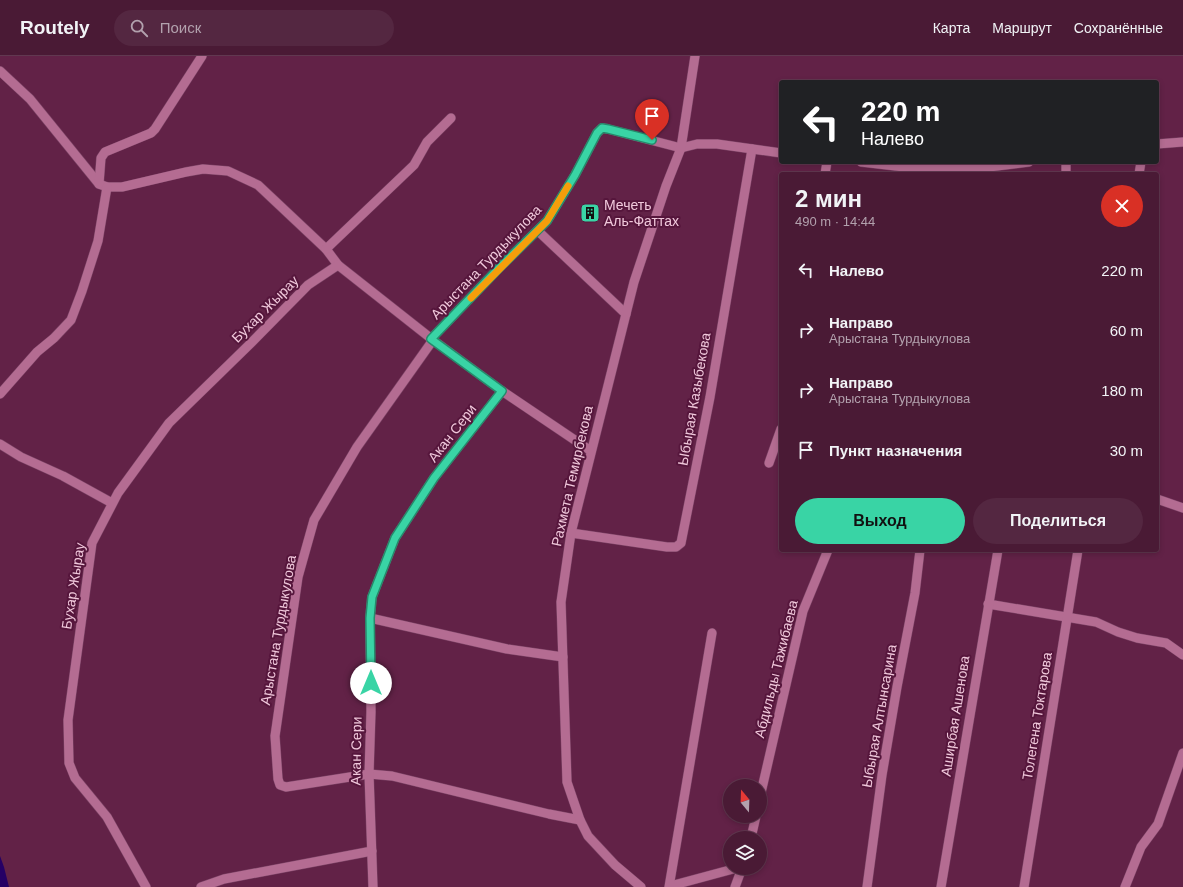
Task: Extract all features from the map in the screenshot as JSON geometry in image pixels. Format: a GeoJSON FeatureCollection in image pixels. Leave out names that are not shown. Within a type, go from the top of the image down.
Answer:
{"type":"FeatureCollection","features":[{"type":"Feature","properties":{"kind":"street"},"geometry":{"type":"LineString","coordinates":[[0,394],[37,352],[54,338],[71,320],[98,241],[103,186],[102,154],[155,129],[202,56]]}},
{"type":"Feature","properties":{"kind":"street","name":"Рахмета Темирбекова"},"geometry":{"type":"LineString","coordinates":[[641,887],[615,865],[588,836],[580,820],[567,782],[561,602],[571,533],[636,275],[666,186],[681,148],[695,56]]}},
{"type":"Feature","properties":{"kind":"street"},"geometry":{"type":"LineString","coordinates":[[0,71],[30,98],[103,186],[122,187],[203,169],[228,171],[258,185],[326,249],[338,266],[432,340],[502,391],[591,451]]}},
{"type":"Feature","properties":{"kind":"street"},"geometry":{"type":"LineString","coordinates":[[326,249],[414,165],[427,142],[451,118]]}},
{"type":"Feature","properties":{"kind":"street","name":"Арыстана Турдыкулова"},"geometry":{"type":"LineString","coordinates":[[369,774],[286,787],[280,785],[278,779],[275,736],[298,577],[314,520],[357,447],[432,340],[499,268],[547,221],[575,175],[597,133],[602,128],[608,129],[681,148]]}},
{"type":"Feature","properties":{"kind":"street"},"geometry":{"type":"LineString","coordinates":[[1159,144],[1183,142]]}},
{"type":"Feature","properties":{"kind":"street"},"geometry":{"type":"LineString","coordinates":[[681,148],[697,144],[717,144],[779,153]]}},
{"type":"Feature","properties":{"kind":"street","name":"Ыбырая Казыбекова"},"geometry":{"type":"LineString","coordinates":[[571,533],[667,547],[676,547],[681,543],[708,405],[752,149]]}},
{"type":"Feature","properties":{"kind":"street"},"geometry":{"type":"LineString","coordinates":[[878,164],[921,169],[988,170],[1019,164]]}},
{"type":"Feature","properties":{"kind":"street"},"geometry":{"type":"LineString","coordinates":[[538,231],[626,314]]}},
{"type":"Feature","properties":{"kind":"street","name":"Бухар Жырау"},"geometry":{"type":"LineString","coordinates":[[146,887],[107,817],[75,778],[69,763],[68,720],[92,544],[118,493],[169,423],[308,285],[338,266]]}},
{"type":"Feature","properties":{"kind":"street","name":"Акан Сери"},"geometry":{"type":"LineString","coordinates":[[373,887],[369,774],[370,618],[372,597],[395,538],[434,478],[502,391]]}},
{"type":"Feature","properties":{"kind":"street"},"geometry":{"type":"LineString","coordinates":[[769,463],[779,435]]}},
{"type":"Feature","properties":{"kind":"street"},"geometry":{"type":"LineString","coordinates":[[0,444],[63,476],[112,504]]}},
{"type":"Feature","properties":{"kind":"street"},"geometry":{"type":"LineString","coordinates":[[1159,500],[1183,508]]}},
{"type":"Feature","properties":{"kind":"street","name":"Абдильды Тажибаева"},"geometry":{"type":"LineString","coordinates":[[764,779],[803,611],[827,552]]}},
{"type":"Feature","properties":{"kind":"street","name":"Ыбырая Алтынсарина"},"geometry":{"type":"LineString","coordinates":[[867,887],[882,775],[915,593],[920,552]]}},
{"type":"Feature","properties":{"kind":"street","name":"Аширбая Ашенова"},"geometry":{"type":"LineString","coordinates":[[941,887],[998,552]]}},
{"type":"Feature","properties":{"kind":"street","name":"Толегена Токтарова"},"geometry":{"type":"LineString","coordinates":[[1024,887],[1078,552]]}},
{"type":"Feature","properties":{"kind":"street"},"geometry":{"type":"LineString","coordinates":[[988,604],[1096,622],[1118,632],[1137,638],[1166,643],[1183,655]]}},
{"type":"Feature","properties":{"kind":"street"},"geometry":{"type":"LineString","coordinates":[[370,618],[508,649],[563,657]]}},
{"type":"Feature","properties":{"kind":"street"},"geometry":{"type":"LineString","coordinates":[[712,633],[670,886],[723,872]]}},
{"type":"Feature","properties":{"kind":"street"},"geometry":{"type":"LineString","coordinates":[[1125,887],[1141,847],[1158,824],[1183,752]]}},
{"type":"Feature","properties":{"kind":"street"},"geometry":{"type":"LineString","coordinates":[[369,774],[392,776],[580,820]]}},
{"type":"Feature","properties":{"kind":"street"},"geometry":{"type":"LineString","coordinates":[[201,887],[224,879],[372,851]]}},
{"type":"Feature","properties":{"kind":"street"},"geometry":{"type":"LineString","coordinates":[[735,887],[739,875]]}},
{"type":"Feature","properties":{"kind":"shaded area"},"geometry":{"type":"Polygon","coordinates":[[[0,856],[4,867],[9,887],[0,887],[0,856]]]}},
{"type":"Feature","properties":{"kind":"slow traffic"},"geometry":{"type":"LineString","coordinates":[[471,298],[547,221],[568,186]]}},
{"type":"Feature","properties":{"kind":"place","name":"Мечеть Аль-Фаттах"},"geometry":{"type":"Point","coordinates":[590,213]}},
{"type":"Feature","properties":{"kind":"route"},"geometry":{"type":"LineString","coordinates":[[371,683],[370,618],[372,597],[395,538],[434,478],[502,391],[431,339],[499,268],[547,221],[575,175],[597,133],[602,128],[652,140]]}}]}
